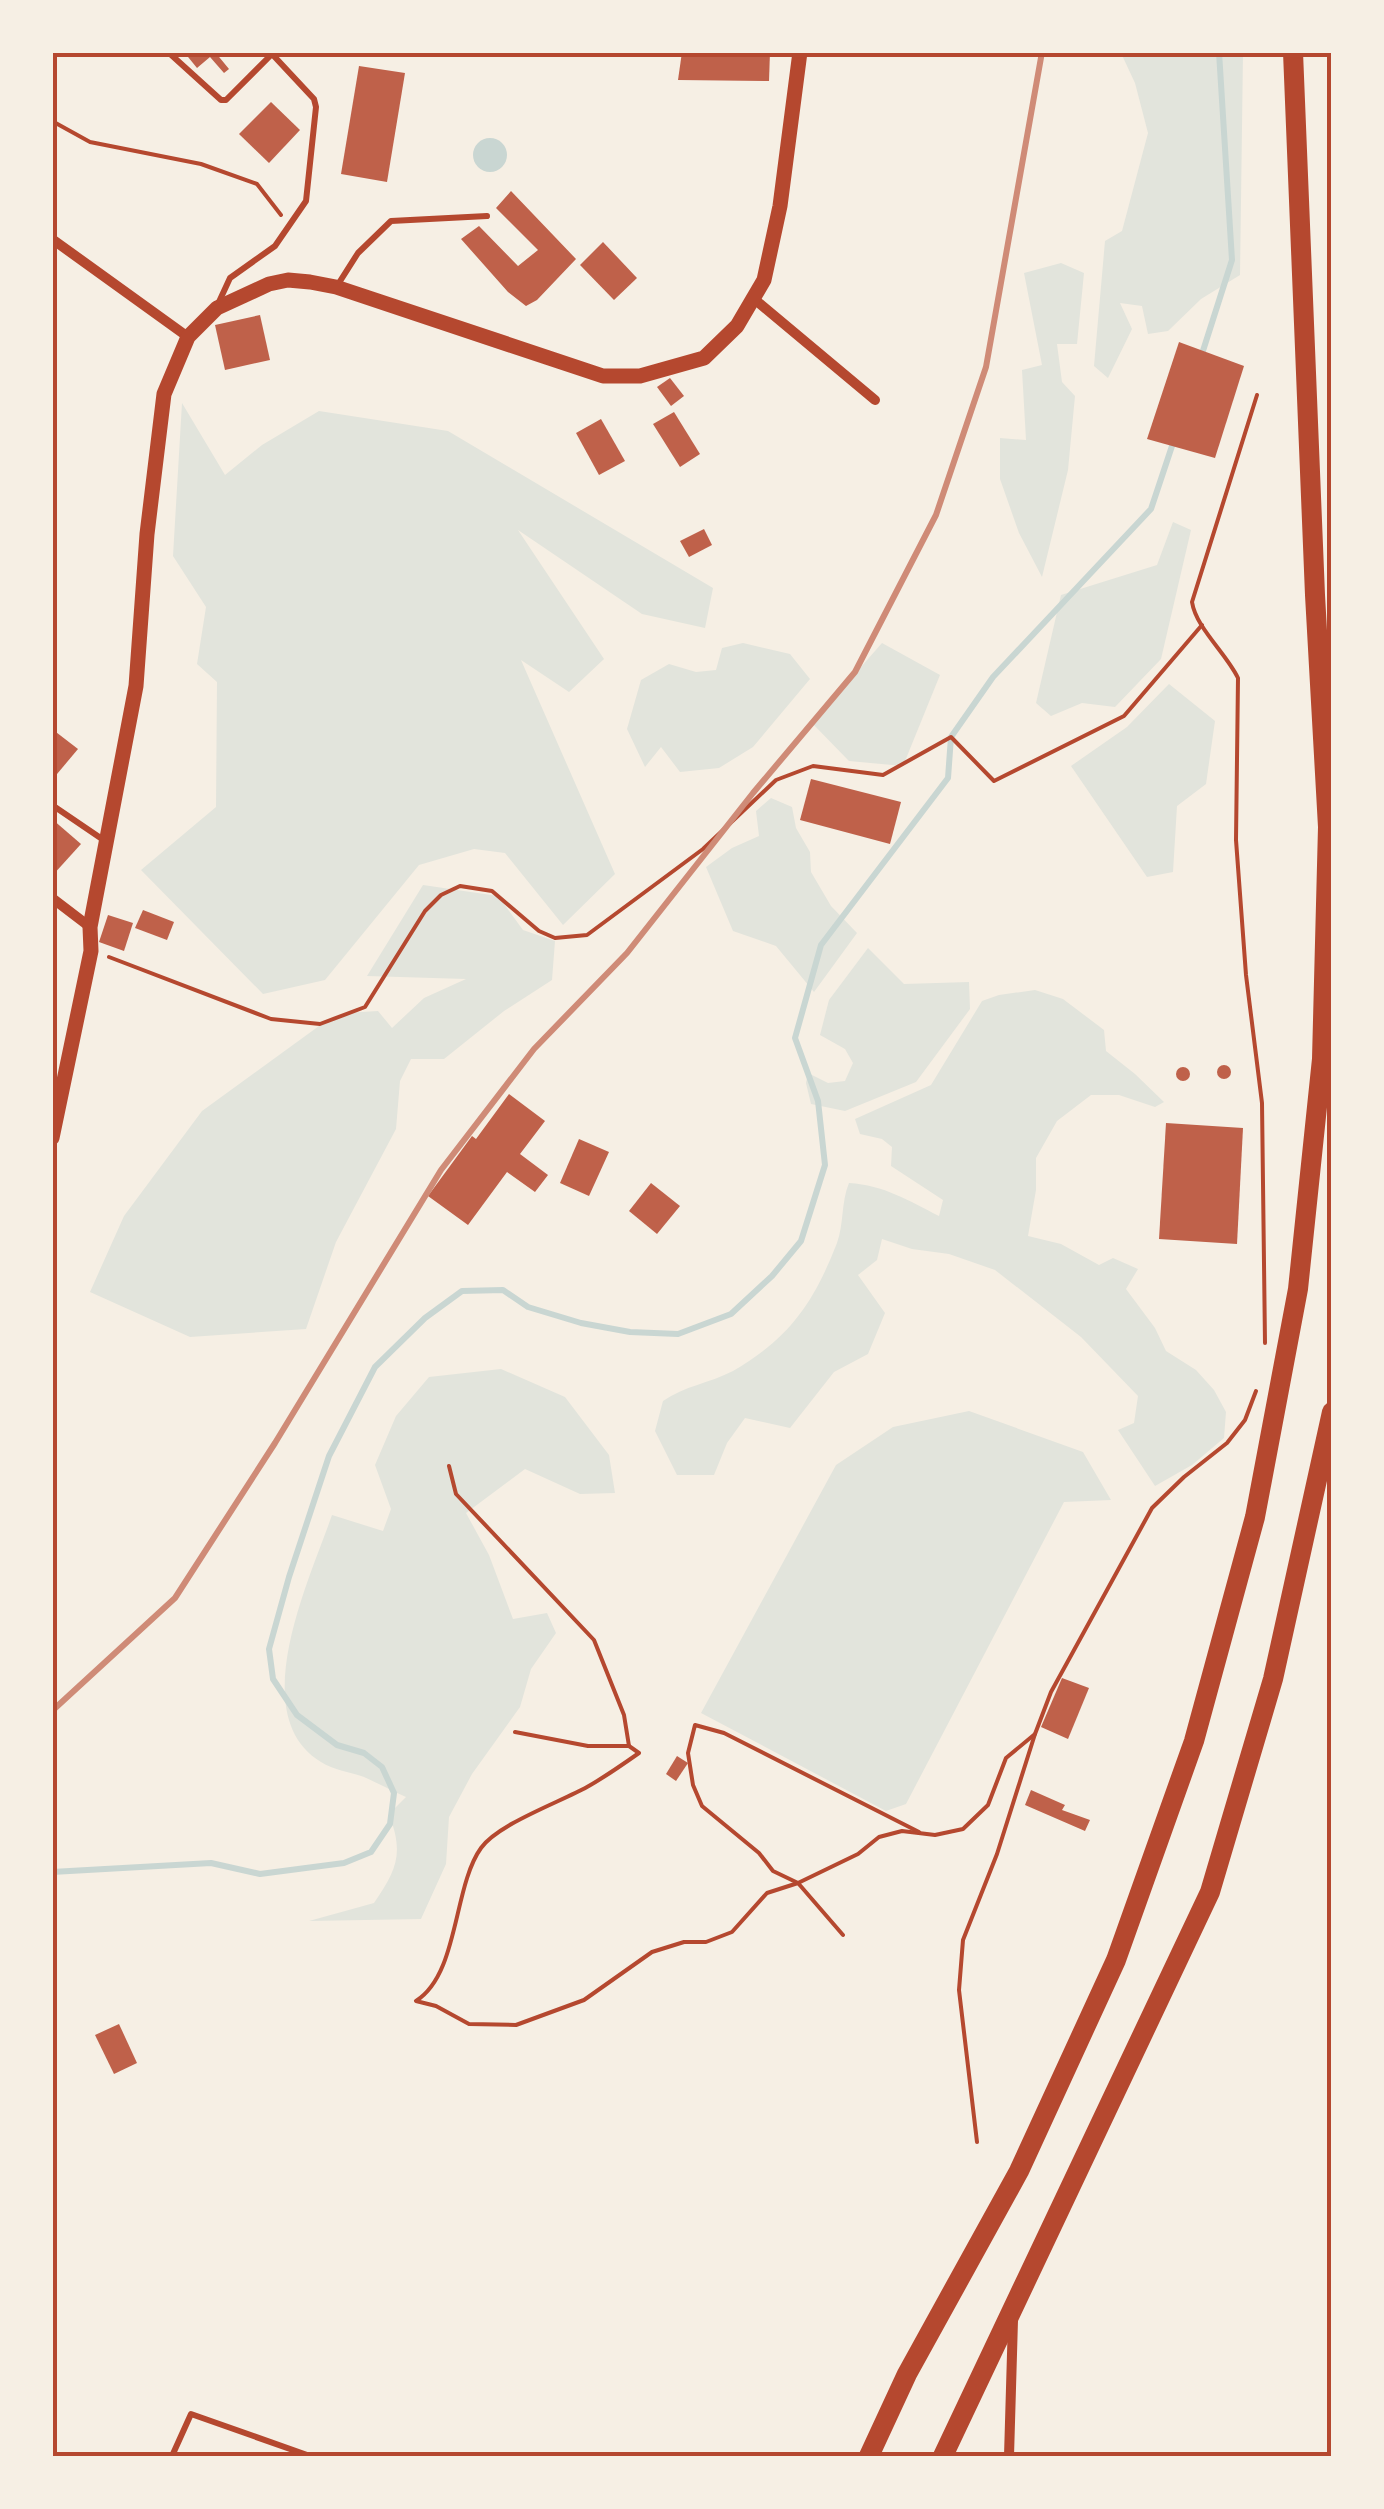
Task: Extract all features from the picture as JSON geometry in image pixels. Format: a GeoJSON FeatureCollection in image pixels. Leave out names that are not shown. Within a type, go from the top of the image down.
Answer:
{"type":"FeatureCollection","features":[{"type":"Feature","properties":{"kind":"highway"},"geometry":{"type":"LineString","coordinates":[[869,2456],[907,2374],[1019,2171],[1116,1960],[1194,1741],[1250,1536],[1298,1289],[1322,1059],[1328,827],[1293,52]]}},
{"type":"Feature","properties":{"kind":"highway"},"geometry":{"type":"LineString","coordinates":[[943,2456],[1210,1892],[1273,1679],[1327,1465],[1332,1412]]}},
{"type":"Feature","properties":{"kind":"street"},"geometry":{"type":"LineString","coordinates":[[52,1138],[91,950],[90,927],[136,686],[147,534],[164,394],[188,337],[217,308],[288,280],[336,287],[603,376],[640,376],[704,358],[737,326],[764,280],[780,206],[800,52]]}},
{"type":"Feature","properties":{"kind":"street"},"geometry":{"type":"LineString","coordinates":[[52,240],[188,337]]}},
{"type":"Feature","properties":{"kind":"street"},"geometry":{"type":"LineString","coordinates":[[753,298],[874,400]]}},
{"type":"Feature","properties":{"kind":"street"},"geometry":{"type":"LineString","coordinates":[[52,898],[90,927]]}},
{"type":"Feature","properties":{"kind":"street"},"geometry":{"type":"LineString","coordinates":[[1010,2456],[1014,2309]]}},
{"type":"Feature","properties":{"kind":"lane"},"geometry":{"type":"LineString","coordinates":[[168,52],[220,100],[226,100],[272,53],[314,99],[317,113],[306,201],[275,246],[230,278],[217,308]]}},
{"type":"Feature","properties":{"kind":"lane"},"geometry":{"type":"LineString","coordinates":[[336,287],[358,253],[390,221],[487,216]]}},
{"type":"Feature","properties":{"kind":"lane"},"geometry":{"type":"LineString","coordinates":[[52,806],[106,842]]}},
{"type":"Feature","properties":{"kind":"lane"},"geometry":{"type":"LineString","coordinates":[[172,2456],[191,2414],[310,2456]]}},
{"type":"Feature","properties":{"kind":"path"},"geometry":{"type":"LineString","coordinates":[[52,122],[90,142],[201,164],[256,184],[290,227]]}},
{"type":"Feature","properties":{"kind":"path"},"geometry":{"type":"LineString","coordinates":[[1257,394],[1194,590],[1194,613],[1238,678],[1236,840],[1246,975],[1262,1103],[1265,1345]]}},
{"type":"Feature","properties":{"kind":"path"},"geometry":{"type":"LineString","coordinates":[[91,950],[271,1019],[320,1024],[365,1007],[426,911],[441,895],[460,886],[492,891],[539,931],[555,938],[587,934],[703,849],[776,780],[813,766],[883,775],[950,738],[994,781],[1124,716],[1202,626]]}},
{"type":"Feature","properties":{"kind":"path"},"geometry":{"type":"LineString","coordinates":[[976,2142],[960,1990],[962,1940],[997,1854],[1035,1734],[1051,1692],[1152,1508],[1228,1443],[1245,1420],[1258,1386]]}},
{"type":"Feature","properties":{"kind":"path"},"geometry":{"type":"LineString","coordinates":[[449,1466],[456,1494],[464,1504],[594,1640],[624,1715],[629,1746]]}},
{"type":"Feature","properties":{"kind":"path"},"geometry":{"type":"LineString","coordinates":[[843,1934],[798,1882],[773,1871],[759,1853],[702,1806],[693,1785],[688,1753],[695,1725],[724,1733],[924,1834]]}},
{"type":"Feature","properties":{"kind":"path"},"geometry":{"type":"LineString","coordinates":[[515,1732],[588,1746],[629,1746],[639,1754],[590,1786],[511,1825],[482,1847],[441,1971],[430,1992],[416,2001],[436,2006],[469,2024],[516,2025],[584,2000],[652,1952],[684,1942],[706,1942],[732,1932],[767,1893],[858,1854],[879,1837],[902,1831],[935,1835],[963,1829],[988,1805],[1006,1758],[1035,1734]]}},
{"type":"Feature","properties":{"kind":"shaded area"},"geometry":{"type":"Polygon","coordinates":[[[1121,53],[1243,53],[1240,275],[1201,299],[1168,331],[1148,334],[1142,306],[1120,303],[1132,329],[1108,378],[1094,366],[1105,241],[1122,231],[1148,133],[1135,83],[1121,53]]]}},
{"type":"Feature","properties":{"kind":"shaded area"},"geometry":{"type":"Polygon","coordinates":[[[490,138],[502,143],[507,155],[502,167],[490,172],[478,167],[473,155],[478,143],[490,138]]]}},
{"type":"Feature","properties":{"kind":"shaded area"},"geometry":{"type":"Polygon","coordinates":[[[1061,263],[1084,273],[1077,344],[1057,344],[1062,382],[1075,396],[1068,470],[1042,577],[1019,533],[1000,479],[1000,438],[1026,440],[1022,370],[1042,365],[1024,273],[1061,263]]]}},
{"type":"Feature","properties":{"kind":"shaded area"},"geometry":{"type":"Polygon","coordinates":[[[182,403],[225,475],[262,445],[319,411],[448,431],[713,588],[705,628],[642,614],[518,530],[604,659],[569,692],[521,660],[615,874],[563,925],[505,853],[474,849],[419,865],[325,980],[263,994],[141,870],[216,807],[217,682],[197,664],[206,607],[173,556],[182,403]]]}},
{"type":"Feature","properties":{"kind":"shaded area"},"geometry":{"type":"Polygon","coordinates":[[[1173,522],[1191,530],[1161,659],[1115,707],[1082,703],[1051,716],[1036,703],[1061,595],[1157,565],[1173,522]]]}},
{"type":"Feature","properties":{"kind":"shaded area"},"geometry":{"type":"Polygon","coordinates":[[[743,643],[790,654],[810,679],[753,747],[719,768],[680,772],[661,747],[645,767],[627,729],[641,680],[669,664],[696,672],[716,670],[722,648],[743,643]]]}},
{"type":"Feature","properties":{"kind":"shaded area"},"geometry":{"type":"Polygon","coordinates":[[[882,643],[940,675],[903,766],[849,761],[812,723],[882,643]]]}},
{"type":"Feature","properties":{"kind":"shaded area"},"geometry":{"type":"Polygon","coordinates":[[[1169,684],[1215,721],[1206,784],[1177,806],[1173,872],[1147,877],[1071,766],[1127,727],[1169,684]]]}},
{"type":"Feature","properties":{"kind":"shaded area"},"geometry":{"type":"Polygon","coordinates":[[[771,798],[792,807],[796,828],[810,852],[811,872],[831,906],[857,933],[814,992],[776,946],[733,931],[706,867],[732,848],[759,836],[756,811],[771,798]]]}},
{"type":"Feature","properties":{"kind":"shaded area"},"geometry":{"type":"Polygon","coordinates":[[[423,885],[498,896],[523,930],[555,941],[552,980],[504,1011],[444,1059],[411,1059],[400,1081],[396,1129],[336,1242],[306,1329],[190,1337],[90,1292],[124,1216],[202,1111],[319,1026],[345,1013],[378,1011],[392,1028],[424,998],[466,979],[367,976],[423,885]]]}},
{"type":"Feature","properties":{"kind":"shaded area"},"geometry":{"type":"Polygon","coordinates":[[[868,948],[904,984],[969,982],[970,1009],[916,1082],[845,1111],[811,1104],[808,1073],[828,1083],[845,1081],[853,1063],[845,1049],[820,1035],[829,1000],[868,948]]]}},
{"type":"Feature","properties":{"kind":"shaded area"},"geometry":{"type":"Polygon","coordinates":[[[1035,990],[1063,999],[1104,1030],[1106,1051],[1164,1102],[1155,1107],[1119,1095],[1091,1095],[1057,1121],[1036,1158],[1036,1190],[1028,1236],[1061,1244],[1099,1265],[1113,1258],[1138,1269],[1126,1289],[1155,1328],[1166,1351],[1196,1370],[1214,1390],[1226,1412],[1224,1438],[1192,1465],[1155,1486],[1118,1430],[1134,1423],[1138,1396],[1081,1337],[995,1270],[949,1254],[912,1249],[882,1239],[877,1260],[858,1275],[885,1313],[868,1354],[834,1372],[790,1428],[745,1418],[727,1443],[714,1475],[677,1475],[655,1431],[663,1401],[733,1371],[770,1345],[798,1317],[837,1243],[849,1183],[885,1190],[939,1216],[943,1200],[891,1166],[892,1147],[882,1139],[860,1134],[855,1119],[931,1085],[982,1001],[1035,990]]]}},
{"type":"Feature","properties":{"kind":"shaded area"},"geometry":{"type":"Polygon","coordinates":[[[501,1369],[565,1397],[609,1455],[615,1493],[580,1494],[525,1469],[466,1513],[489,1555],[513,1619],[547,1613],[556,1633],[531,1669],[520,1707],[472,1774],[449,1817],[446,1864],[421,1919],[309,1921],[374,1903],[396,1861],[396,1840],[389,1814],[406,1797],[326,1765],[298,1741],[287,1713],[285,1680],[289,1645],[310,1574],[332,1515],[383,1531],[391,1509],[375,1465],[396,1416],[429,1377],[501,1369]]]}},
{"type":"Feature","properties":{"kind":"shaded area"},"geometry":{"type":"Polygon","coordinates":[[[969,1411],[1083,1452],[1111,1500],[1064,1502],[906,1804],[886,1811],[701,1713],[836,1465],[893,1427],[969,1411]]]}},
{"type":"Feature","properties":{"kind":"building"},"geometry":{"type":"Polygon","coordinates":[[[184,52],[215,52],[229,69],[224,73],[210,57],[197,68],[184,52]]]}},
{"type":"Feature","properties":{"kind":"building"},"geometry":{"type":"Polygon","coordinates":[[[682,52],[770,52],[769,81],[678,80],[682,52]]]}},
{"type":"Feature","properties":{"kind":"building"},"geometry":{"type":"Polygon","coordinates":[[[359,66],[405,73],[387,182],[341,174],[359,66]]]}},
{"type":"Feature","properties":{"kind":"building"},"geometry":{"type":"Polygon","coordinates":[[[271,102],[300,130],[269,163],[239,134],[271,102]]]}},
{"type":"Feature","properties":{"kind":"building"},"geometry":{"type":"Polygon","coordinates":[[[511,191],[576,259],[537,300],[526,306],[508,292],[461,239],[479,226],[518,266],[538,250],[496,208],[511,191]]]}},
{"type":"Feature","properties":{"kind":"building"},"geometry":{"type":"Polygon","coordinates":[[[603,242],[637,278],[614,300],[580,265],[603,242]]]}},
{"type":"Feature","properties":{"kind":"building"},"geometry":{"type":"Polygon","coordinates":[[[260,315],[270,360],[225,370],[215,325],[260,315]]]}},
{"type":"Feature","properties":{"kind":"building"},"geometry":{"type":"Polygon","coordinates":[[[1179,342],[1244,366],[1215,458],[1147,439],[1179,342]]]}},
{"type":"Feature","properties":{"kind":"building"},"geometry":{"type":"Polygon","coordinates":[[[670,378],[684,396],[671,406],[657,387],[670,378]]]}},
{"type":"Feature","properties":{"kind":"building"},"geometry":{"type":"Polygon","coordinates":[[[674,412],[700,454],[680,467],[653,424],[674,412]]]}},
{"type":"Feature","properties":{"kind":"building"},"geometry":{"type":"Polygon","coordinates":[[[601,419],[625,461],[599,475],[576,433],[601,419]]]}},
{"type":"Feature","properties":{"kind":"building"},"geometry":{"type":"Polygon","coordinates":[[[704,529],[712,545],[689,557],[680,541],[704,529]]]}},
{"type":"Feature","properties":{"kind":"building"},"geometry":{"type":"Polygon","coordinates":[[[52,729],[78,749],[52,780],[52,729]]]}},
{"type":"Feature","properties":{"kind":"building"},"geometry":{"type":"Polygon","coordinates":[[[811,779],[901,802],[890,844],[800,820],[811,779]]]}},
{"type":"Feature","properties":{"kind":"building"},"geometry":{"type":"Polygon","coordinates":[[[52,819],[81,844],[52,876],[52,819]]]}},
{"type":"Feature","properties":{"kind":"building"},"geometry":{"type":"Polygon","coordinates":[[[143,910],[174,922],[167,940],[135,928],[143,910]]]}},
{"type":"Feature","properties":{"kind":"building"},"geometry":{"type":"Polygon","coordinates":[[[108,915],[133,923],[124,951],[99,942],[108,915]]]}},
{"type":"Feature","properties":{"kind":"building"},"geometry":{"type":"Polygon","coordinates":[[[1224,1065],[1231,1072],[1224,1079],[1217,1072],[1224,1065]]]}},
{"type":"Feature","properties":{"kind":"building"},"geometry":{"type":"Polygon","coordinates":[[[1183,1067],[1190,1074],[1183,1081],[1176,1074],[1183,1067]]]}},
{"type":"Feature","properties":{"kind":"building"},"geometry":{"type":"Polygon","coordinates":[[[509,1094],[545,1121],[520,1154],[548,1175],[535,1192],[507,1172],[468,1225],[428,1196],[509,1094]]]}},
{"type":"Feature","properties":{"kind":"building"},"geometry":{"type":"Polygon","coordinates":[[[1166,1123],[1243,1128],[1237,1244],[1159,1239],[1166,1123]]]}},
{"type":"Feature","properties":{"kind":"building"},"geometry":{"type":"Polygon","coordinates":[[[579,1139],[609,1152],[589,1196],[560,1183],[579,1139]]]}},
{"type":"Feature","properties":{"kind":"building"},"geometry":{"type":"Polygon","coordinates":[[[651,1183],[680,1206],[657,1234],[629,1211],[651,1183]]]}},
{"type":"Feature","properties":{"kind":"building"},"geometry":{"type":"Polygon","coordinates":[[[1062,1678],[1089,1688],[1068,1739],[1041,1727],[1062,1678]]]}},
{"type":"Feature","properties":{"kind":"building"},"geometry":{"type":"Polygon","coordinates":[[[677,1756],[688,1763],[676,1781],[666,1774],[677,1756]]]}},
{"type":"Feature","properties":{"kind":"building"},"geometry":{"type":"Polygon","coordinates":[[[1031,1790],[1065,1805],[1062,1810],[1090,1820],[1085,1831],[1025,1805],[1031,1790]]]}},
{"type":"Feature","properties":{"kind":"building"},"geometry":{"type":"Polygon","coordinates":[[[119,2024],[137,2063],[114,2074],[95,2035],[119,2024]]]}},
{"type":"Feature","properties":{"kind":"waterway"},"geometry":{"type":"LineString","coordinates":[[1201,357],[1232,260],[1219,52]]}},
{"type":"Feature","properties":{"kind":"waterway"},"geometry":{"type":"LineString","coordinates":[[52,1872],[211,1863],[260,1874],[344,1863],[371,1852],[390,1824],[394,1793],[382,1767],[364,1753],[337,1745],[297,1715],[273,1679],[269,1649],[329,1456],[375,1367],[425,1318],[462,1291],[503,1290],[528,1307],[581,1323],[630,1332],[678,1334],[731,1314],[772,1276],[801,1241],[825,1165],[818,1101],[795,1038],[821,945],[948,778],[951,737],[993,677],[1151,509],[1174,440]]}},
{"type":"Feature","properties":{"kind":"railway"},"geometry":{"type":"LineString","coordinates":[[52,1711],[175,1598],[275,1443],[441,1170],[534,1049],[627,953],[855,672],[936,515],[986,367],[1042,52]]}}]}
